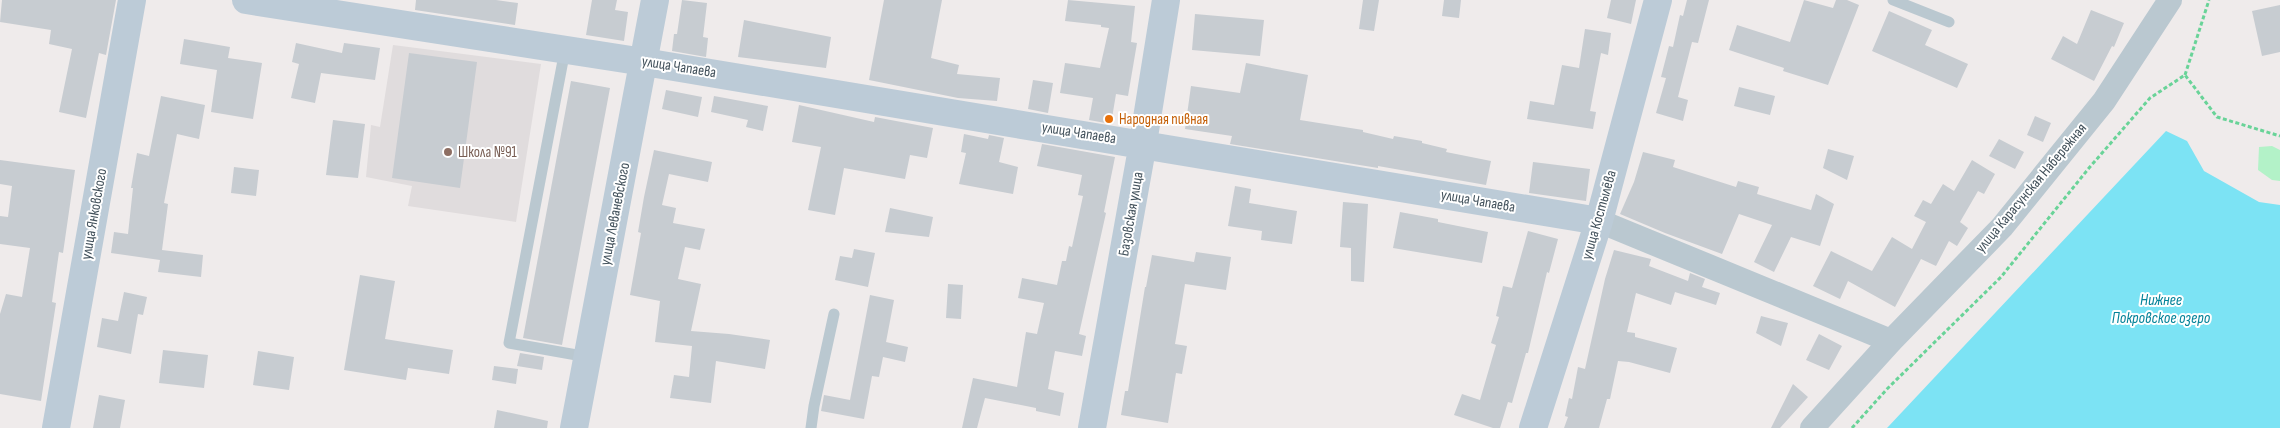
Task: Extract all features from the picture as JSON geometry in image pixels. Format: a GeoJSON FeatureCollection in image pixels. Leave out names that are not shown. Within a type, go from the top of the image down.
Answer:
{"type":"FeatureCollection","features":[{"type":"Feature","properties":{"kind":"street","name":"улица Янковского"},"geometry":{"type":"LineString","coordinates":[[56,428],[132,0]]}},
{"type":"Feature","properties":{"kind":"street","name":"улица Чапаева"},"geometry":{"type":"LineString","coordinates":[[246,0],[565,49],[1599,221],[1891,341]]}},
{"type":"Feature","properties":{"kind":"street","name":"улица Леваневского"},"geometry":{"type":"LineString","coordinates":[[574,428],[655,0]]}},
{"type":"Feature","properties":{"kind":"street","name":"Базовская улица"},"geometry":{"type":"LineString","coordinates":[[1092,428],[1143,144],[1166,0]]}},
{"type":"Feature","properties":{"kind":"street","name":"улица Костылёва"},"geometry":{"type":"LineString","coordinates":[[1533,428],[1599,221],[1658,0]]}},
{"type":"Feature","properties":{"kind":"street","name":"улица Карасунская Набережная"},"geometry":{"type":"LineString","coordinates":[[1812,428],[1891,341],[2002,227],[2104,101],[2170,0]]}},
{"type":"Feature","properties":{"kind":"lane"},"geometry":{"type":"LineString","coordinates":[[1893,0],[1949,22]]}},
{"type":"Feature","properties":{"kind":"lane"},"geometry":{"type":"LineString","coordinates":[[565,49],[509,343],[588,357]]}},
{"type":"Feature","properties":{"kind":"lane"},"geometry":{"type":"LineString","coordinates":[[811,428],[834,314]]}},
{"type":"Feature","properties":{"kind":"path"},"geometry":{"type":"LineString","coordinates":[[1852,428],[1887,389],[2001,277],[2089,168],[2150,98],[2185,74],[2209,0]]}},
{"type":"Feature","properties":{"kind":"path"},"geometry":{"type":"LineString","coordinates":[[2185,74],[2217,117],[2280,136]]}},
{"type":"Feature","properties":{"kind":"shaded area","name":"Школа №91"},"geometry":{"type":"Polygon","coordinates":[[[393,45],[541,64],[516,222],[408,206],[412,186],[366,177],[371,125],[380,127],[393,45]]]}},
{"type":"Feature","properties":{"kind":"green space"},"geometry":{"type":"Polygon","coordinates":[[[2272,146],[2280,150],[2280,181],[2272,180],[2258,170],[2259,147],[2272,146]]]}},
{"type":"Feature","properties":{"kind":"water","name":"Нижнее Покровское озеро"},"geometry":{"type":"Polygon","coordinates":[[[2166,131],[2187,141],[2204,171],[2259,202],[2280,205],[2280,428],[1887,428],[2166,131]]]}},
{"type":"Feature","properties":{"kind":"building"},"geometry":{"type":"Polygon","coordinates":[[[2,0],[116,0],[106,55],[99,53],[86,118],[59,112],[72,49],[49,44],[51,30],[0,22],[2,0]]]}},
{"type":"Feature","properties":{"kind":"building"},"geometry":{"type":"Polygon","coordinates":[[[416,0],[496,0],[518,3],[515,25],[415,10],[416,0]]]}},
{"type":"Feature","properties":{"kind":"building"},"geometry":{"type":"Polygon","coordinates":[[[592,0],[617,0],[615,10],[628,12],[624,41],[586,35],[592,0]]]}},
{"type":"Feature","properties":{"kind":"building"},"geometry":{"type":"Polygon","coordinates":[[[682,0],[707,3],[703,37],[708,38],[706,57],[672,51],[674,34],[677,34],[682,0]]]}},
{"type":"Feature","properties":{"kind":"building"},"geometry":{"type":"Polygon","coordinates":[[[884,0],[942,0],[931,58],[959,65],[957,74],[1000,78],[997,101],[958,98],[869,80],[884,0]]]}},
{"type":"Feature","properties":{"kind":"building"},"geometry":{"type":"Polygon","coordinates":[[[1068,0],[1135,6],[1131,42],[1137,43],[1128,96],[1116,94],[1111,124],[1089,120],[1093,98],[1060,93],[1065,63],[1100,68],[1109,28],[1101,27],[1101,25],[1065,21],[1068,0]]]}},
{"type":"Feature","properties":{"kind":"building"},"geometry":{"type":"Polygon","coordinates":[[[1363,0],[1379,0],[1374,31],[1359,29],[1363,0]]]}},
{"type":"Feature","properties":{"kind":"building"},"geometry":{"type":"Polygon","coordinates":[[[1444,0],[1461,0],[1459,18],[1442,16],[1444,0]]]}},
{"type":"Feature","properties":{"kind":"building"},"geometry":{"type":"Polygon","coordinates":[[[1611,0],[1636,0],[1631,24],[1607,18],[1611,0]]]}},
{"type":"Feature","properties":{"kind":"building"},"geometry":{"type":"Polygon","coordinates":[[[1687,0],[1709,0],[1698,43],[1692,42],[1678,97],[1688,100],[1683,121],[1656,113],[1666,78],[1661,77],[1669,46],[1673,47],[1680,15],[1683,16],[1687,0]]]}},
{"type":"Feature","properties":{"kind":"building"},"geometry":{"type":"Polygon","coordinates":[[[1804,0],[1833,8],[1836,0],[1847,0],[1859,5],[1828,85],[1783,71],[1784,68],[1729,50],[1737,25],[1790,42],[1804,0]]]}},
{"type":"Feature","properties":{"kind":"building"},"geometry":{"type":"Polygon","coordinates":[[[2280,5],[2280,52],[2262,56],[2252,11],[2280,5]]]}},
{"type":"Feature","properties":{"kind":"building"},"geometry":{"type":"Polygon","coordinates":[[[2091,10],[2124,23],[2114,47],[2112,46],[2094,81],[2051,59],[2063,36],[2077,44],[2091,10]]]}},
{"type":"Feature","properties":{"kind":"building"},"geometry":{"type":"Polygon","coordinates":[[[1889,11],[1932,30],[1925,45],[1968,64],[1957,88],[1872,51],[1889,11]]]}},
{"type":"Feature","properties":{"kind":"building"},"geometry":{"type":"Polygon","coordinates":[[[1195,14],[1264,20],[1260,56],[1192,50],[1195,14]]]}},
{"type":"Feature","properties":{"kind":"building"},"geometry":{"type":"Polygon","coordinates":[[[744,20],[831,37],[826,68],[738,57],[744,20]]]}},
{"type":"Feature","properties":{"kind":"building"},"geometry":{"type":"Polygon","coordinates":[[[1585,29],[1611,33],[1608,55],[1601,53],[1590,111],[1596,112],[1593,129],[1527,119],[1530,101],[1554,105],[1562,65],[1579,68],[1585,29]]]}},
{"type":"Feature","properties":{"kind":"building"},"geometry":{"type":"Polygon","coordinates":[[[184,39],[230,47],[228,58],[262,63],[253,119],[211,112],[217,70],[180,64],[184,39]]]}},
{"type":"Feature","properties":{"kind":"building"},"geometry":{"type":"Polygon","coordinates":[[[296,43],[342,53],[344,43],[380,48],[375,80],[321,73],[315,103],[291,98],[299,64],[292,62],[296,43]]]}},
{"type":"Feature","properties":{"kind":"building"},"geometry":{"type":"Polygon","coordinates":[[[409,53],[477,62],[460,188],[392,178],[409,53]]]}},
{"type":"Feature","properties":{"kind":"building"},"geometry":{"type":"Polygon","coordinates":[[[1246,63],[1308,75],[1300,120],[1363,130],[1363,132],[1393,139],[1394,136],[1422,141],[1422,143],[1447,149],[1446,152],[1491,161],[1486,185],[1378,166],[1378,168],[1230,144],[1232,136],[1185,129],[1191,86],[1240,93],[1246,63]]]}},
{"type":"Feature","properties":{"kind":"building"},"geometry":{"type":"Polygon","coordinates":[[[1033,80],[1053,83],[1048,113],[1028,109],[1033,80]]]}},
{"type":"Feature","properties":{"kind":"building"},"geometry":{"type":"Polygon","coordinates":[[[571,81],[610,88],[562,345],[523,338],[571,81]]]}},
{"type":"Feature","properties":{"kind":"building"},"geometry":{"type":"Polygon","coordinates":[[[1739,87],[1775,96],[1770,115],[1734,106],[1739,87]]]}},
{"type":"Feature","properties":{"kind":"building"},"geometry":{"type":"Polygon","coordinates":[[[666,90],[702,97],[698,117],[662,109],[666,90]]]}},
{"type":"Feature","properties":{"kind":"building"},"geometry":{"type":"Polygon","coordinates":[[[161,96],[205,105],[199,139],[177,134],[164,203],[168,204],[162,250],[203,255],[201,277],[158,272],[160,260],[111,253],[114,232],[128,234],[133,188],[131,188],[137,153],[149,156],[161,96]]]}},
{"type":"Feature","properties":{"kind":"building"},"geometry":{"type":"Polygon","coordinates":[[[714,96],[768,106],[763,131],[746,127],[748,120],[711,112],[714,96]]]}},
{"type":"Feature","properties":{"kind":"building"},"geometry":{"type":"Polygon","coordinates":[[[799,105],[874,122],[875,117],[933,128],[927,158],[910,155],[905,179],[844,168],[835,215],[808,210],[821,147],[792,142],[799,105]]]}},
{"type":"Feature","properties":{"kind":"building"},"geometry":{"type":"Polygon","coordinates":[[[2035,116],[2051,123],[2043,142],[2027,135],[2035,116]]]}},
{"type":"Feature","properties":{"kind":"building"},"geometry":{"type":"Polygon","coordinates":[[[333,120],[365,124],[358,178],[326,175],[333,120]]]}},
{"type":"Feature","properties":{"kind":"building"},"geometry":{"type":"Polygon","coordinates":[[[964,134],[988,139],[989,135],[1004,138],[999,162],[1018,167],[1013,194],[959,184],[966,153],[961,152],[964,134]]]}},
{"type":"Feature","properties":{"kind":"building"},"geometry":{"type":"Polygon","coordinates":[[[1999,139],[2024,152],[2015,169],[1989,156],[1999,139]]]}},
{"type":"Feature","properties":{"kind":"building"},"geometry":{"type":"Polygon","coordinates":[[[1042,144],[1115,157],[1104,212],[1106,213],[1079,334],[1086,336],[1082,356],[1055,351],[1048,389],[1064,393],[1060,416],[1036,411],[1036,408],[985,398],[977,428],[962,428],[973,378],[1017,387],[1026,332],[1037,334],[1044,303],[1018,298],[1022,278],[1057,285],[1062,261],[1066,261],[1069,246],[1072,247],[1083,196],[1078,195],[1082,175],[1037,166],[1042,144]]]}},
{"type":"Feature","properties":{"kind":"building"},"geometry":{"type":"Polygon","coordinates":[[[1828,149],[1854,156],[1847,180],[1823,168],[1828,149]]]}},
{"type":"Feature","properties":{"kind":"building"},"geometry":{"type":"Polygon","coordinates":[[[654,150],[712,162],[708,182],[669,174],[662,205],[676,208],[673,223],[705,229],[700,250],[685,247],[678,279],[701,284],[691,331],[770,340],[765,369],[716,361],[711,403],[670,398],[674,375],[689,377],[692,346],[655,342],[660,301],[630,295],[641,233],[638,232],[654,150]]]}},
{"type":"Feature","properties":{"kind":"building"},"geometry":{"type":"Polygon","coordinates":[[[1643,152],[1675,160],[1673,167],[1736,187],[1738,181],[1759,187],[1757,194],[1811,210],[1816,194],[1834,204],[1820,246],[1791,237],[1774,272],[1754,262],[1772,225],[1739,214],[1722,254],[1620,214],[1634,182],[1643,152]]]}},
{"type":"Feature","properties":{"kind":"building"},"geometry":{"type":"Polygon","coordinates":[[[0,160],[75,170],[63,253],[59,252],[52,302],[56,303],[41,401],[0,394],[0,314],[6,294],[22,297],[30,248],[0,244],[0,216],[8,217],[12,186],[0,184],[0,160]]]}},
{"type":"Feature","properties":{"kind":"building"},"geometry":{"type":"Polygon","coordinates":[[[1972,160],[1995,174],[1984,194],[1978,191],[1960,222],[1968,228],[1957,246],[1949,241],[1936,266],[1921,259],[1895,307],[1848,281],[1840,299],[1813,286],[1831,251],[1872,271],[1892,237],[1912,249],[1926,222],[1914,216],[1923,200],[1931,204],[1943,184],[1954,191],[1972,160]]]}},
{"type":"Feature","properties":{"kind":"building"},"geometry":{"type":"Polygon","coordinates":[[[1533,162],[1590,169],[1586,201],[1529,193],[1533,162]]]}},
{"type":"Feature","properties":{"kind":"building"},"geometry":{"type":"Polygon","coordinates":[[[234,167],[259,170],[256,196],[231,193],[234,167]]]}},
{"type":"Feature","properties":{"kind":"building"},"geometry":{"type":"Polygon","coordinates":[[[1235,186],[1251,189],[1249,203],[1297,211],[1292,244],[1261,240],[1262,231],[1228,226],[1235,186]]]}},
{"type":"Feature","properties":{"kind":"building"},"geometry":{"type":"Polygon","coordinates":[[[1343,202],[1368,204],[1364,282],[1351,281],[1351,248],[1340,247],[1343,202]]]}},
{"type":"Feature","properties":{"kind":"building"},"geometry":{"type":"Polygon","coordinates":[[[890,208],[933,217],[929,237],[885,232],[890,208]]]}},
{"type":"Feature","properties":{"kind":"building"},"geometry":{"type":"Polygon","coordinates":[[[1400,212],[1438,219],[1438,222],[1488,232],[1482,263],[1393,248],[1400,212]]]}},
{"type":"Feature","properties":{"kind":"building"},"geometry":{"type":"Polygon","coordinates":[[[1528,231],[1558,239],[1549,273],[1547,272],[1528,353],[1526,353],[1512,403],[1508,402],[1500,428],[1493,428],[1454,415],[1462,394],[1480,400],[1496,345],[1491,343],[1499,317],[1496,316],[1503,286],[1512,288],[1528,231]]]}},
{"type":"Feature","properties":{"kind":"building"},"geometry":{"type":"Polygon","coordinates":[[[854,249],[875,253],[868,287],[835,280],[840,256],[852,258],[854,249]]]}},
{"type":"Feature","properties":{"kind":"building"},"geometry":{"type":"Polygon","coordinates":[[[1614,250],[1651,259],[1649,266],[1688,281],[1690,273],[1705,279],[1702,287],[1720,293],[1716,305],[1675,292],[1671,305],[1636,293],[1627,332],[1635,333],[1635,337],[1677,348],[1670,373],[1618,361],[1610,399],[1607,399],[1599,428],[1564,428],[1568,417],[1565,416],[1569,398],[1572,399],[1578,367],[1585,369],[1605,279],[1614,250]]]}},
{"type":"Feature","properties":{"kind":"building"},"geometry":{"type":"Polygon","coordinates":[[[1196,252],[1231,257],[1226,290],[1185,284],[1175,344],[1187,346],[1182,374],[1176,373],[1168,423],[1121,415],[1125,391],[1128,391],[1152,255],[1194,262],[1196,252]]]}},
{"type":"Feature","properties":{"kind":"building"},"geometry":{"type":"Polygon","coordinates":[[[360,275],[395,281],[385,339],[453,350],[449,374],[408,368],[406,380],[344,370],[360,275]]]}},
{"type":"Feature","properties":{"kind":"building"},"geometry":{"type":"Polygon","coordinates":[[[948,284],[963,285],[961,319],[946,318],[948,284]]]}},
{"type":"Feature","properties":{"kind":"building"},"geometry":{"type":"Polygon","coordinates":[[[124,292],[147,297],[143,315],[138,314],[131,354],[97,347],[102,318],[118,321],[124,292]]]}},
{"type":"Feature","properties":{"kind":"building"},"geometry":{"type":"Polygon","coordinates":[[[870,295],[894,300],[886,342],[908,347],[905,362],[883,357],[879,377],[872,376],[864,419],[821,411],[824,395],[850,400],[870,295]]]}},
{"type":"Feature","properties":{"kind":"building"},"geometry":{"type":"Polygon","coordinates":[[[1761,316],[1788,323],[1781,346],[1756,333],[1761,316]]]}},
{"type":"Feature","properties":{"kind":"building"},"geometry":{"type":"Polygon","coordinates":[[[1819,334],[1842,346],[1829,370],[1806,360],[1819,334]]]}},
{"type":"Feature","properties":{"kind":"building"},"geometry":{"type":"Polygon","coordinates":[[[163,350],[208,355],[204,388],[159,383],[163,350]]]}},
{"type":"Feature","properties":{"kind":"building"},"geometry":{"type":"Polygon","coordinates":[[[258,351],[294,357],[289,390],[253,385],[258,351]]]}},
{"type":"Feature","properties":{"kind":"building"},"geometry":{"type":"Polygon","coordinates":[[[520,353],[544,357],[542,370],[517,366],[520,353]]]}},
{"type":"Feature","properties":{"kind":"building"},"geometry":{"type":"Polygon","coordinates":[[[494,366],[518,369],[516,384],[492,380],[494,366]]]}},
{"type":"Feature","properties":{"kind":"building"},"geometry":{"type":"Polygon","coordinates":[[[1793,384],[1808,397],[1780,428],[1771,428],[1793,384]]]}},
{"type":"Feature","properties":{"kind":"building"},"geometry":{"type":"Polygon","coordinates":[[[99,395],[125,400],[120,428],[93,428],[99,395]]]}},
{"type":"Feature","properties":{"kind":"building"},"geometry":{"type":"Polygon","coordinates":[[[497,410],[548,421],[547,428],[494,428],[497,410]]]}},
{"type":"Feature","properties":{"kind":"place","name":"Народная пивная"},"geometry":{"type":"Point","coordinates":[1109,119]}},
{"type":"Feature","properties":{"kind":"place","name":"Школа №91"},"geometry":{"type":"Point","coordinates":[448,152]}}]}
